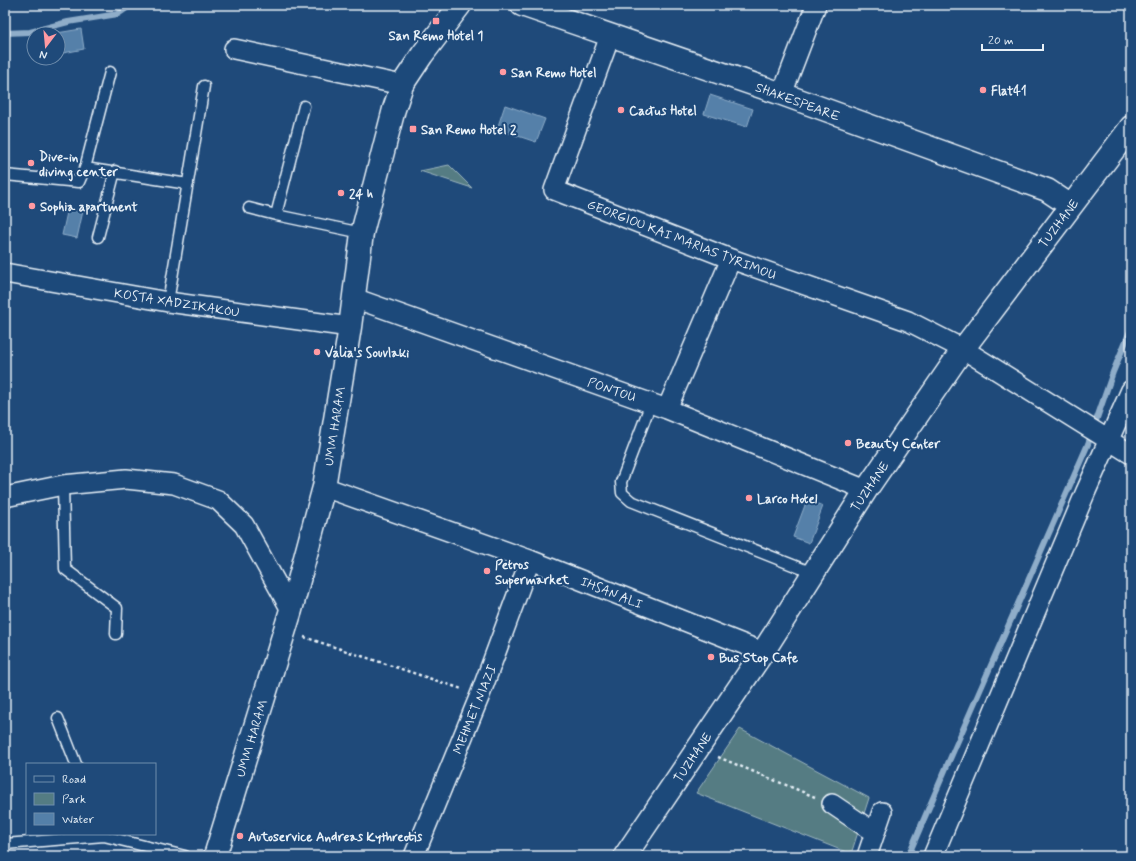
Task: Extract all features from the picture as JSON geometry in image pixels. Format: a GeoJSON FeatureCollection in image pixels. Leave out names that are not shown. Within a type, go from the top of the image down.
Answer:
{"type":"FeatureCollection","features":[{"type":"Feature","properties":{"kind":"street","name":"UMM HARAM"},"geometry":{"type":"LineString","coordinates":[[216,856],[291,610],[324,487],[350,327],[362,233],[394,109],[402,85],[422,55],[460,5]]}},
{"type":"Feature","properties":{"kind":"street","name":"SHAKESPEARE"},"geometry":{"type":"LineString","coordinates":[[522,5],[782,94],[1047,190],[1071,206]]}},
{"type":"Feature","properties":{"kind":"street"},"geometry":{"type":"LineString","coordinates":[[782,94],[816,5]]}},
{"type":"Feature","properties":{"kind":"street","name":"GEORGIOU KAI MARIAS TYRIMOU"},"geometry":{"type":"LineString","coordinates":[[610,36],[554,190],[731,260],[908,321],[963,349],[1131,454]]}},
{"type":"Feature","properties":{"kind":"street"},"geometry":{"type":"LineString","coordinates":[[234,49],[402,85]]}},
{"type":"Feature","properties":{"kind":"street","name":"TUZHANE"},"geometry":{"type":"LineString","coordinates":[[625,856],[763,652],[866,490],[963,349],[1131,127]]}},
{"type":"Feature","properties":{"kind":"street"},"geometry":{"type":"LineString","coordinates":[[659,406],[731,260]]}},
{"type":"Feature","properties":{"kind":"street","name":"KOSTA XADZIKAKOU"},"geometry":{"type":"LineString","coordinates":[[5,273],[168,302],[350,327]]}},
{"type":"Feature","properties":{"kind":"street","name":"PONTOU"},"geometry":{"type":"LineString","coordinates":[[354,298],[659,406],[866,490]]}},
{"type":"Feature","properties":{"kind":"street"},"geometry":{"type":"LineString","coordinates":[[933,856],[1083,498],[1105,438],[1131,390]]}},
{"type":"Feature","properties":{"kind":"street"},"geometry":{"type":"LineString","coordinates":[[5,497],[63,485],[126,479],[174,484],[218,500],[244,525],[291,610]]}},
{"type":"Feature","properties":{"kind":"street","name":"IHSAN ALI"},"geometry":{"type":"LineString","coordinates":[[324,487],[530,560],[763,652]]}},
{"type":"Feature","properties":{"kind":"street","name":"MEHMET NIAZI"},"geometry":{"type":"LineString","coordinates":[[414,856],[480,695],[530,560]]}},
{"type":"Feature","properties":{"kind":"street"},"geometry":{"type":"LineString","coordinates":[[832,804],[875,833]]}},
{"type":"Feature","properties":{"kind":"street"},"geometry":{"type":"LineString","coordinates":[[867,856],[882,812]]}},
{"type":"Feature","properties":{"kind":"lane"},"geometry":{"type":"LineString","coordinates":[[5,175],[79,182],[85,168],[110,72]]}},
{"type":"Feature","properties":{"kind":"lane"},"geometry":{"type":"LineString","coordinates":[[168,302],[204,86]]}},
{"type":"Feature","properties":{"kind":"lane"},"geometry":{"type":"LineString","coordinates":[[276,215],[304,106]]}},
{"type":"Feature","properties":{"kind":"lane"},"geometry":{"type":"LineString","coordinates":[[85,168],[188,184]]}},
{"type":"Feature","properties":{"kind":"lane"},"geometry":{"type":"LineString","coordinates":[[98,237],[115,172]]}},
{"type":"Feature","properties":{"kind":"lane"},"geometry":{"type":"LineString","coordinates":[[249,208],[362,233]]}},
{"type":"Feature","properties":{"kind":"lane"},"geometry":{"type":"LineString","coordinates":[[659,406],[622,482],[622,493],[631,501],[813,573]]}},
{"type":"Feature","properties":{"kind":"lane"},"geometry":{"type":"LineString","coordinates":[[63,485],[65,569],[117,608],[116,634]]}},
{"type":"Feature","properties":{"kind":"lane"},"geometry":{"type":"LineString","coordinates":[[58,718],[76,763]]}},
{"type":"Feature","properties":{"kind":"lane"},"geometry":{"type":"LineString","coordinates":[[5,844],[104,835],[185,856]]}},
{"type":"Feature","properties":{"kind":"path"},"geometry":{"type":"LineString","coordinates":[[284,631],[480,695]]}},
{"type":"Feature","properties":{"kind":"path"},"geometry":{"type":"LineString","coordinates":[[697,749],[832,804]]}},
{"type":"Feature","properties":{"kind":"green space"},"geometry":{"type":"Polygon","coordinates":[[[449,165],[472,188],[420,171],[449,165]]]}},
{"type":"Feature","properties":{"kind":"green space"},"geometry":{"type":"Polygon","coordinates":[[[740,729],[869,798],[851,854],[696,793],[740,729]]]}},
{"type":"Feature","properties":{"kind":"water"},"geometry":{"type":"Polygon","coordinates":[[[81,29],[84,49],[66,52],[66,32],[81,29]]]}},
{"type":"Feature","properties":{"kind":"water"},"geometry":{"type":"Polygon","coordinates":[[[710,95],[753,109],[747,127],[704,114],[710,95]]]}},
{"type":"Feature","properties":{"kind":"water"},"geometry":{"type":"Polygon","coordinates":[[[505,105],[545,119],[536,142],[497,129],[505,105]]]}},
{"type":"Feature","properties":{"kind":"water"},"geometry":{"type":"Polygon","coordinates":[[[68,208],[83,211],[77,238],[62,235],[68,208]]]}},
{"type":"Feature","properties":{"kind":"water"},"geometry":{"type":"Polygon","coordinates":[[[807,500],[823,506],[809,543],[793,537],[807,500]]]}},
{"type":"Feature","properties":{"kind":"waterway"},"geometry":{"type":"LineString","coordinates":[[5,33],[30,32],[68,22],[118,14],[131,5]]}},
{"type":"Feature","properties":{"kind":"waterway"},"geometry":{"type":"LineString","coordinates":[[908,856],[1088,444],[1113,372],[1131,329]]}},
{"type":"Feature","properties":{"kind":"place","name":"San Remo Hotel 1"},"geometry":{"type":"Point","coordinates":[436,21]}},
{"type":"Feature","properties":{"kind":"place","name":"San Remo Hotel"},"geometry":{"type":"Point","coordinates":[503,72]}},
{"type":"Feature","properties":{"kind":"place","name":"Flat41"},"geometry":{"type":"Point","coordinates":[983,90]}},
{"type":"Feature","properties":{"kind":"place","name":"Cactus Hotel"},"geometry":{"type":"Point","coordinates":[621,110]}},
{"type":"Feature","properties":{"kind":"place","name":"San Remo Hotel 2"},"geometry":{"type":"Point","coordinates":[413,129]}},
{"type":"Feature","properties":{"kind":"place","name":"Dive-in diving center"},"geometry":{"type":"Point","coordinates":[31,163]}},
{"type":"Feature","properties":{"kind":"place","name":"24 h"},"geometry":{"type":"Point","coordinates":[341,193]}},
{"type":"Feature","properties":{"kind":"place","name":"Sophia apartment"},"geometry":{"type":"Point","coordinates":[32,206]}},
{"type":"Feature","properties":{"kind":"place","name":"Valia's Souvlaki"},"geometry":{"type":"Point","coordinates":[317,352]}},
{"type":"Feature","properties":{"kind":"place","name":"Beauty Center"},"geometry":{"type":"Point","coordinates":[848,443]}},
{"type":"Feature","properties":{"kind":"place","name":"Larco Hotel"},"geometry":{"type":"Point","coordinates":[749,498]}},
{"type":"Feature","properties":{"kind":"place","name":"Petros Supermarket"},"geometry":{"type":"Point","coordinates":[487,571]}},
{"type":"Feature","properties":{"kind":"place","name":"Bus Stop Cafe"},"geometry":{"type":"Point","coordinates":[711,657]}},
{"type":"Feature","properties":{"kind":"place","name":"Autoservice Andreas Kythreotis"},"geometry":{"type":"Point","coordinates":[240,836]}}]}
